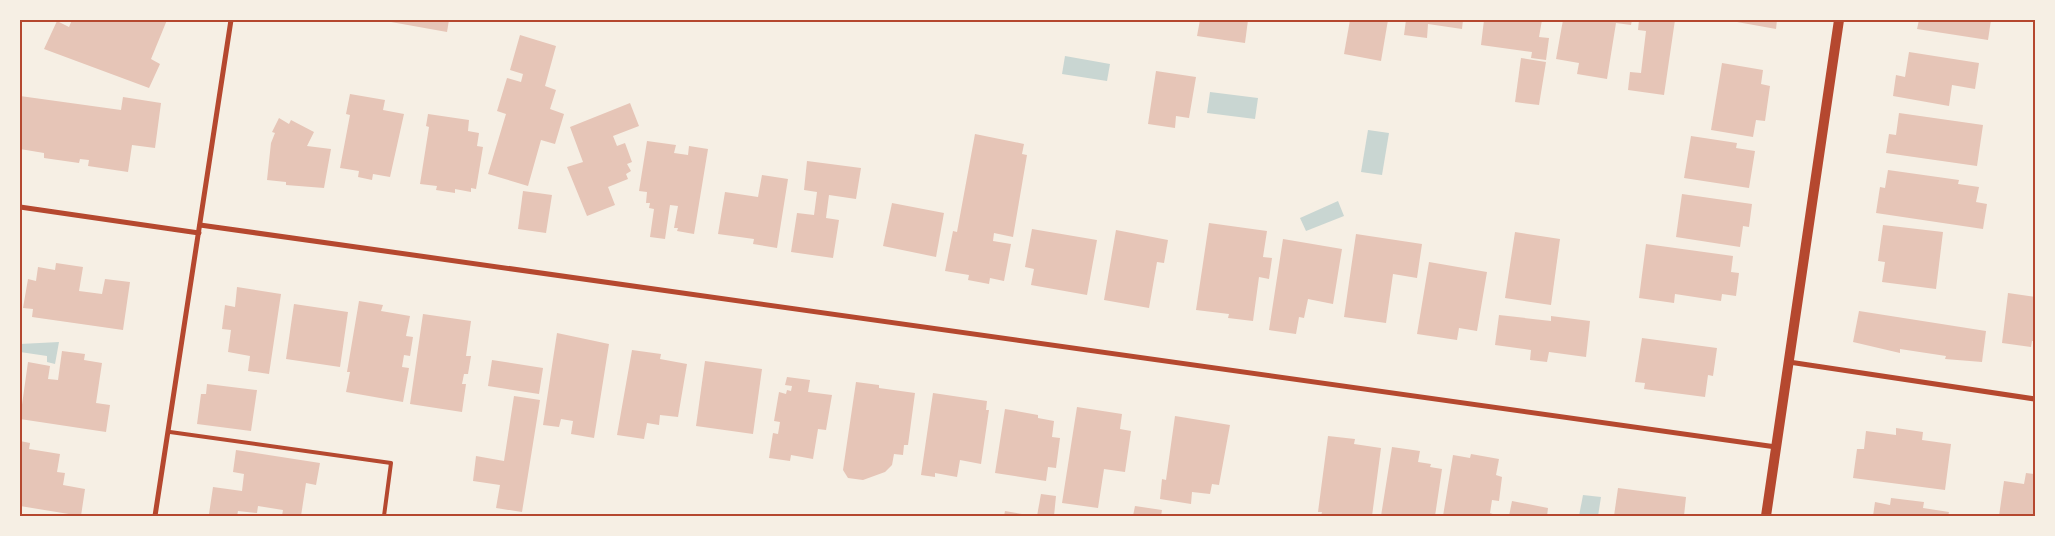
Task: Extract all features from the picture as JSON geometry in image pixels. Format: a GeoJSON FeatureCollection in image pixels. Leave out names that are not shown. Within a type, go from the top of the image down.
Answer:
{"type":"FeatureCollection","features":[{"type":"Feature","properties":{"kind":"main road"},"geometry":{"type":"LineString","coordinates":[[1766,516],[1839,20]]}},
{"type":"Feature","properties":{"kind":"street"},"geometry":{"type":"LineString","coordinates":[[155,516],[170,432],[231,20]]}},
{"type":"Feature","properties":{"kind":"street"},"geometry":{"type":"LineString","coordinates":[[20,207],[199,233]]}},
{"type":"Feature","properties":{"kind":"street"},"geometry":{"type":"LineString","coordinates":[[200,225],[1776,447]]}},
{"type":"Feature","properties":{"kind":"street"},"geometry":{"type":"LineString","coordinates":[[1788,362],[2035,399]]}},
{"type":"Feature","properties":{"kind":"lane"},"geometry":{"type":"LineString","coordinates":[[170,432],[391,463],[384,516]]}},
{"type":"Feature","properties":{"kind":"shaded area"},"geometry":{"type":"Polygon","coordinates":[[[1065,56],[1110,64],[1107,81],[1062,74],[1065,56]]]}},
{"type":"Feature","properties":{"kind":"shaded area"},"geometry":{"type":"Polygon","coordinates":[[[1210,92],[1258,98],[1255,119],[1207,113],[1210,92]]]}},
{"type":"Feature","properties":{"kind":"shaded area"},"geometry":{"type":"Polygon","coordinates":[[[1368,130],[1389,133],[1382,175],[1361,172],[1368,130]]]}},
{"type":"Feature","properties":{"kind":"shaded area"},"geometry":{"type":"Polygon","coordinates":[[[1338,201],[1344,216],[1306,231],[1300,218],[1338,201]]]}},
{"type":"Feature","properties":{"kind":"shaded area"},"geometry":{"type":"Polygon","coordinates":[[[59,342],[55,364],[47,362],[47,356],[20,352],[20,344],[59,342]]]}},
{"type":"Feature","properties":{"kind":"shaded area"},"geometry":{"type":"Polygon","coordinates":[[[1583,495],[1601,497],[1598,516],[1579,516],[1583,495]]]}},
{"type":"Feature","properties":{"kind":"building"},"geometry":{"type":"Polygon","coordinates":[[[72,20],[167,20],[151,59],[160,64],[149,88],[44,49],[57,21],[69,27],[72,20]]]}},
{"type":"Feature","properties":{"kind":"building"},"geometry":{"type":"Polygon","coordinates":[[[392,20],[449,20],[447,32],[391,22],[392,20]]]}},
{"type":"Feature","properties":{"kind":"building"},"geometry":{"type":"Polygon","coordinates":[[[1200,20],[1248,20],[1245,43],[1197,36],[1200,20]]]}},
{"type":"Feature","properties":{"kind":"building"},"geometry":{"type":"Polygon","coordinates":[[[1350,20],[1388,20],[1381,61],[1344,54],[1350,20]]]}},
{"type":"Feature","properties":{"kind":"building"},"geometry":{"type":"Polygon","coordinates":[[[1406,20],[1463,20],[1462,29],[1428,24],[1427,38],[1404,35],[1406,20]]]}},
{"type":"Feature","properties":{"kind":"building"},"geometry":{"type":"Polygon","coordinates":[[[1484,20],[1542,20],[1539,37],[1549,38],[1546,60],[1531,58],[1532,52],[1481,45],[1484,20]]]}},
{"type":"Feature","properties":{"kind":"building"},"geometry":{"type":"Polygon","coordinates":[[[1563,20],[1632,20],[1631,25],[1616,23],[1607,79],[1577,74],[1579,63],[1556,59],[1563,20]]]}},
{"type":"Feature","properties":{"kind":"building"},"geometry":{"type":"Polygon","coordinates":[[[1639,20],[1675,20],[1664,95],[1628,90],[1630,72],[1641,73],[1646,31],[1638,30],[1639,20]]]}},
{"type":"Feature","properties":{"kind":"building"},"geometry":{"type":"Polygon","coordinates":[[[1738,20],[1777,20],[1776,29],[1737,22],[1738,20]]]}},
{"type":"Feature","properties":{"kind":"building"},"geometry":{"type":"Polygon","coordinates":[[[1919,20],[1991,20],[1988,40],[1917,29],[1919,20]]]}},
{"type":"Feature","properties":{"kind":"building"},"geometry":{"type":"Polygon","coordinates":[[[520,35],[556,46],[545,86],[556,90],[550,109],[564,114],[555,144],[541,140],[528,186],[488,174],[506,114],[497,111],[507,78],[521,82],[523,74],[510,70],[520,35]]]}},
{"type":"Feature","properties":{"kind":"building"},"geometry":{"type":"Polygon","coordinates":[[[1909,52],[1979,63],[1975,89],[1952,85],[1949,106],[1893,96],[1896,75],[1905,77],[1909,52]]]}},
{"type":"Feature","properties":{"kind":"building"},"geometry":{"type":"Polygon","coordinates":[[[1521,58],[1546,62],[1539,105],[1515,102],[1521,58]]]}},
{"type":"Feature","properties":{"kind":"building"},"geometry":{"type":"Polygon","coordinates":[[[1722,63],[1763,70],[1761,84],[1770,86],[1765,121],[1756,120],[1753,137],[1711,130],[1722,63]]]}},
{"type":"Feature","properties":{"kind":"building"},"geometry":{"type":"Polygon","coordinates":[[[1156,71],[1196,77],[1189,118],[1176,116],[1175,128],[1148,124],[1156,71]]]}},
{"type":"Feature","properties":{"kind":"building"},"geometry":{"type":"Polygon","coordinates":[[[350,94],[385,100],[383,110],[404,114],[390,177],[373,174],[372,180],[358,177],[359,171],[340,168],[350,115],[346,114],[350,94]]]}},
{"type":"Feature","properties":{"kind":"building"},"geometry":{"type":"Polygon","coordinates":[[[20,96],[121,110],[123,97],[161,103],[155,148],[132,145],[128,172],[88,166],[89,160],[80,159],[79,163],[44,158],[44,153],[20,149],[20,96]]]}},
{"type":"Feature","properties":{"kind":"building"},"geometry":{"type":"Polygon","coordinates":[[[630,103],[639,126],[613,136],[617,146],[625,143],[632,162],[627,164],[631,171],[626,174],[628,179],[608,187],[615,205],[587,216],[567,167],[583,162],[570,127],[630,103]]]}},
{"type":"Feature","properties":{"kind":"building"},"geometry":{"type":"Polygon","coordinates":[[[1899,113],[1983,125],[1977,166],[1886,153],[1889,134],[1896,135],[1899,113]]]}},
{"type":"Feature","properties":{"kind":"building"},"geometry":{"type":"Polygon","coordinates":[[[428,114],[469,120],[468,131],[479,133],[477,146],[483,147],[476,189],[471,188],[471,192],[455,189],[455,193],[436,190],[437,186],[420,184],[429,127],[426,126],[428,114]]]}},
{"type":"Feature","properties":{"kind":"building"},"geometry":{"type":"Polygon","coordinates":[[[279,118],[289,124],[291,120],[314,132],[307,146],[331,149],[324,188],[286,185],[286,182],[267,180],[271,143],[275,133],[272,132],[279,118]]]}},
{"type":"Feature","properties":{"kind":"building"},"geometry":{"type":"Polygon","coordinates":[[[975,134],[1024,144],[1022,154],[1027,155],[1013,237],[994,233],[993,241],[1011,244],[1004,281],[990,278],[989,284],[968,280],[969,275],[945,271],[953,231],[957,232],[975,134]]]}},
{"type":"Feature","properties":{"kind":"building"},"geometry":{"type":"Polygon","coordinates":[[[1691,136],[1737,143],[1736,148],[1755,151],[1749,188],[1684,178],[1691,136]]]}},
{"type":"Feature","properties":{"kind":"building"},"geometry":{"type":"Polygon","coordinates":[[[647,141],[676,145],[674,153],[688,155],[689,146],[708,149],[694,234],[677,231],[678,228],[674,228],[678,206],[670,205],[665,239],[650,237],[654,209],[649,208],[650,203],[646,203],[647,192],[639,191],[647,141]]]}},
{"type":"Feature","properties":{"kind":"building"},"geometry":{"type":"Polygon","coordinates":[[[807,161],[861,168],[856,199],[829,195],[826,218],[839,220],[833,258],[791,252],[797,213],[814,215],[817,192],[804,190],[807,161]]]}},
{"type":"Feature","properties":{"kind":"building"},"geometry":{"type":"Polygon","coordinates":[[[1888,170],[1959,180],[1958,184],[1979,187],[1976,202],[1987,204],[1983,229],[1876,213],[1880,187],[1885,188],[1888,170]]]}},
{"type":"Feature","properties":{"kind":"building"},"geometry":{"type":"Polygon","coordinates":[[[762,175],[788,179],[777,248],[753,244],[754,239],[718,234],[725,192],[758,197],[762,175]]]}},
{"type":"Feature","properties":{"kind":"building"},"geometry":{"type":"Polygon","coordinates":[[[523,191],[552,195],[546,233],[518,229],[523,191]]]}},
{"type":"Feature","properties":{"kind":"building"},"geometry":{"type":"Polygon","coordinates":[[[1682,194],[1752,204],[1749,227],[1743,226],[1740,247],[1676,237],[1682,194]]]}},
{"type":"Feature","properties":{"kind":"building"},"geometry":{"type":"Polygon","coordinates":[[[892,203],[944,213],[936,257],[883,246],[892,203]]]}},
{"type":"Feature","properties":{"kind":"building"},"geometry":{"type":"Polygon","coordinates":[[[1209,223],[1267,231],[1263,257],[1272,258],[1269,279],[1259,277],[1253,321],[1228,318],[1229,314],[1196,310],[1209,223]]]}},
{"type":"Feature","properties":{"kind":"building"},"geometry":{"type":"Polygon","coordinates":[[[1883,225],[1943,232],[1936,289],[1882,282],[1885,262],[1878,261],[1883,225]]]}},
{"type":"Feature","properties":{"kind":"building"},"geometry":{"type":"Polygon","coordinates":[[[1032,229],[1097,240],[1087,295],[1031,285],[1034,269],[1025,267],[1032,229]]]}},
{"type":"Feature","properties":{"kind":"building"},"geometry":{"type":"Polygon","coordinates":[[[1116,230],[1168,240],[1164,263],[1157,262],[1149,308],[1104,300],[1116,230]]]}},
{"type":"Feature","properties":{"kind":"building"},"geometry":{"type":"Polygon","coordinates":[[[1515,232],[1560,239],[1551,305],[1505,298],[1515,232]]]}},
{"type":"Feature","properties":{"kind":"building"},"geometry":{"type":"Polygon","coordinates":[[[1356,234],[1422,244],[1417,278],[1393,274],[1386,323],[1344,317],[1356,234]]]}},
{"type":"Feature","properties":{"kind":"building"},"geometry":{"type":"Polygon","coordinates":[[[1283,239],[1342,249],[1333,304],[1308,299],[1304,318],[1299,317],[1296,334],[1269,330],[1283,239]]]}},
{"type":"Feature","properties":{"kind":"building"},"geometry":{"type":"Polygon","coordinates":[[[1646,244],[1733,256],[1731,272],[1739,273],[1736,296],[1722,294],[1721,301],[1675,294],[1674,303],[1639,298],[1646,244]]]}},
{"type":"Feature","properties":{"kind":"building"},"geometry":{"type":"Polygon","coordinates":[[[1429,262],[1487,272],[1477,331],[1459,328],[1457,340],[1417,334],[1429,262]]]}},
{"type":"Feature","properties":{"kind":"building"},"geometry":{"type":"Polygon","coordinates":[[[56,263],[83,267],[79,291],[102,294],[105,279],[130,282],[123,330],[32,317],[33,309],[23,308],[28,279],[36,281],[38,267],[55,270],[56,263]]]}},
{"type":"Feature","properties":{"kind":"building"},"geometry":{"type":"Polygon","coordinates":[[[237,287],[281,294],[269,374],[248,371],[250,356],[228,352],[231,330],[222,329],[225,305],[235,307],[237,287]]]}},
{"type":"Feature","properties":{"kind":"building"},"geometry":{"type":"Polygon","coordinates":[[[2008,293],[2035,297],[2035,341],[2032,341],[2031,347],[2002,343],[2008,293]]]}},
{"type":"Feature","properties":{"kind":"building"},"geometry":{"type":"Polygon","coordinates":[[[359,301],[383,305],[381,311],[410,316],[406,336],[413,337],[410,356],[404,355],[402,367],[409,368],[403,402],[346,392],[350,372],[347,372],[359,301]]]}},
{"type":"Feature","properties":{"kind":"building"},"geometry":{"type":"Polygon","coordinates":[[[294,304],[348,312],[340,367],[286,359],[294,304]]]}},
{"type":"Feature","properties":{"kind":"building"},"geometry":{"type":"Polygon","coordinates":[[[1859,311],[1986,331],[1982,362],[1945,359],[1946,356],[1900,349],[1900,353],[1853,342],[1859,311]]]}},
{"type":"Feature","properties":{"kind":"building"},"geometry":{"type":"Polygon","coordinates":[[[423,314],[471,321],[466,356],[471,356],[468,374],[464,374],[462,384],[466,384],[462,412],[410,404],[423,314]]]}},
{"type":"Feature","properties":{"kind":"building"},"geometry":{"type":"Polygon","coordinates":[[[1499,315],[1551,321],[1551,316],[1590,321],[1586,357],[1549,352],[1547,362],[1530,360],[1531,350],[1495,345],[1499,315]]]}},
{"type":"Feature","properties":{"kind":"building"},"geometry":{"type":"Polygon","coordinates":[[[557,333],[609,344],[594,438],[571,434],[573,421],[561,419],[559,427],[543,425],[557,333]]]}},
{"type":"Feature","properties":{"kind":"building"},"geometry":{"type":"Polygon","coordinates":[[[1642,338],[1717,348],[1713,376],[1708,375],[1705,397],[1644,389],[1645,383],[1635,382],[1642,338]]]}},
{"type":"Feature","properties":{"kind":"building"},"geometry":{"type":"Polygon","coordinates":[[[632,350],[661,354],[660,359],[687,364],[678,417],[660,415],[659,425],[647,423],[644,439],[617,435],[632,350]]]}},
{"type":"Feature","properties":{"kind":"building"},"geometry":{"type":"Polygon","coordinates":[[[62,351],[85,354],[84,360],[102,363],[96,403],[110,405],[106,432],[20,419],[28,362],[50,366],[48,379],[58,380],[62,351]]]}},
{"type":"Feature","properties":{"kind":"building"},"geometry":{"type":"Polygon","coordinates":[[[492,360],[543,368],[539,394],[488,386],[492,360]]]}},
{"type":"Feature","properties":{"kind":"building"},"geometry":{"type":"Polygon","coordinates":[[[705,361],[762,369],[753,434],[696,426],[705,361]]]}},
{"type":"Feature","properties":{"kind":"building"},"geometry":{"type":"Polygon","coordinates":[[[787,377],[810,380],[808,392],[832,395],[826,430],[818,429],[813,459],[791,455],[790,461],[769,458],[773,433],[778,434],[780,422],[774,421],[779,392],[786,394],[787,390],[791,391],[792,386],[785,385],[787,377]]]}},
{"type":"Feature","properties":{"kind":"building"},"geometry":{"type":"Polygon","coordinates":[[[856,382],[879,385],[879,388],[915,393],[908,445],[904,445],[903,455],[894,454],[892,465],[885,472],[863,480],[848,478],[843,470],[856,382]]]}},
{"type":"Feature","properties":{"kind":"building"},"geometry":{"type":"Polygon","coordinates":[[[207,384],[257,390],[251,431],[197,424],[201,394],[206,394],[207,384]]]}},
{"type":"Feature","properties":{"kind":"building"},"geometry":{"type":"Polygon","coordinates":[[[933,393],[987,401],[986,410],[989,410],[981,464],[960,460],[957,477],[935,473],[935,477],[921,475],[933,393]]]}},
{"type":"Feature","properties":{"kind":"building"},"geometry":{"type":"Polygon","coordinates":[[[514,396],[540,400],[522,512],[496,508],[500,485],[473,481],[476,456],[504,461],[514,396]]]}},
{"type":"Feature","properties":{"kind":"building"},"geometry":{"type":"Polygon","coordinates":[[[1077,407],[1122,414],[1120,429],[1131,431],[1125,472],[1104,469],[1098,508],[1062,503],[1077,407]]]}},
{"type":"Feature","properties":{"kind":"building"},"geometry":{"type":"Polygon","coordinates":[[[1005,409],[1038,415],[1038,418],[1054,421],[1052,437],[1060,438],[1056,468],[1048,467],[1046,481],[995,473],[1005,409]]]}},
{"type":"Feature","properties":{"kind":"building"},"geometry":{"type":"Polygon","coordinates":[[[1175,416],[1230,425],[1219,485],[1212,484],[1210,494],[1192,492],[1191,504],[1160,499],[1162,479],[1166,480],[1175,416]]]}},
{"type":"Feature","properties":{"kind":"building"},"geometry":{"type":"Polygon","coordinates":[[[1896,428],[1923,432],[1922,440],[1951,444],[1945,490],[1853,478],[1857,449],[1864,449],[1866,431],[1896,435],[1896,428]]]}},
{"type":"Feature","properties":{"kind":"building"},"geometry":{"type":"Polygon","coordinates":[[[1328,436],[1355,439],[1354,444],[1381,448],[1372,516],[1321,516],[1322,512],[1318,512],[1328,436]]]}},
{"type":"Feature","properties":{"kind":"building"},"geometry":{"type":"Polygon","coordinates":[[[20,441],[30,443],[29,449],[60,454],[57,472],[65,473],[63,485],[85,489],[81,516],[20,506],[20,441]]]}},
{"type":"Feature","properties":{"kind":"building"},"geometry":{"type":"Polygon","coordinates":[[[1392,447],[1420,451],[1418,462],[1431,464],[1430,467],[1442,469],[1435,516],[1381,516],[1392,447]]]}},
{"type":"Feature","properties":{"kind":"building"},"geometry":{"type":"Polygon","coordinates":[[[236,450],[320,463],[316,485],[306,483],[301,516],[282,516],[283,510],[258,506],[257,513],[238,511],[237,516],[209,514],[213,487],[242,491],[244,474],[233,472],[236,450]]]}},
{"type":"Feature","properties":{"kind":"building"},"geometry":{"type":"Polygon","coordinates":[[[1471,454],[1499,459],[1496,475],[1502,477],[1499,501],[1492,500],[1490,513],[1498,516],[1443,516],[1453,455],[1470,458],[1471,454]]]}},
{"type":"Feature","properties":{"kind":"building"},"geometry":{"type":"Polygon","coordinates":[[[2026,473],[2035,474],[2035,516],[1999,516],[2004,481],[2024,484],[2026,473]]]}},
{"type":"Feature","properties":{"kind":"building"},"geometry":{"type":"Polygon","coordinates":[[[1618,488],[1686,497],[1684,516],[1614,516],[1618,488]]]}},
{"type":"Feature","properties":{"kind":"building"},"geometry":{"type":"Polygon","coordinates":[[[1041,494],[1056,496],[1054,516],[1037,516],[1041,494]]]}},
{"type":"Feature","properties":{"kind":"building"},"geometry":{"type":"Polygon","coordinates":[[[1891,498],[1924,502],[1923,508],[1949,512],[1948,516],[1873,516],[1875,502],[1890,505],[1891,498]]]}},
{"type":"Feature","properties":{"kind":"building"},"geometry":{"type":"Polygon","coordinates":[[[1512,501],[1548,508],[1547,516],[1509,516],[1512,501]]]}},
{"type":"Feature","properties":{"kind":"building"},"geometry":{"type":"Polygon","coordinates":[[[1135,506],[1162,510],[1161,516],[1133,516],[1135,506]]]}},
{"type":"Feature","properties":{"kind":"building"},"geometry":{"type":"Polygon","coordinates":[[[1005,511],[1028,515],[1028,516],[1004,516],[1005,511]]]}}]}
